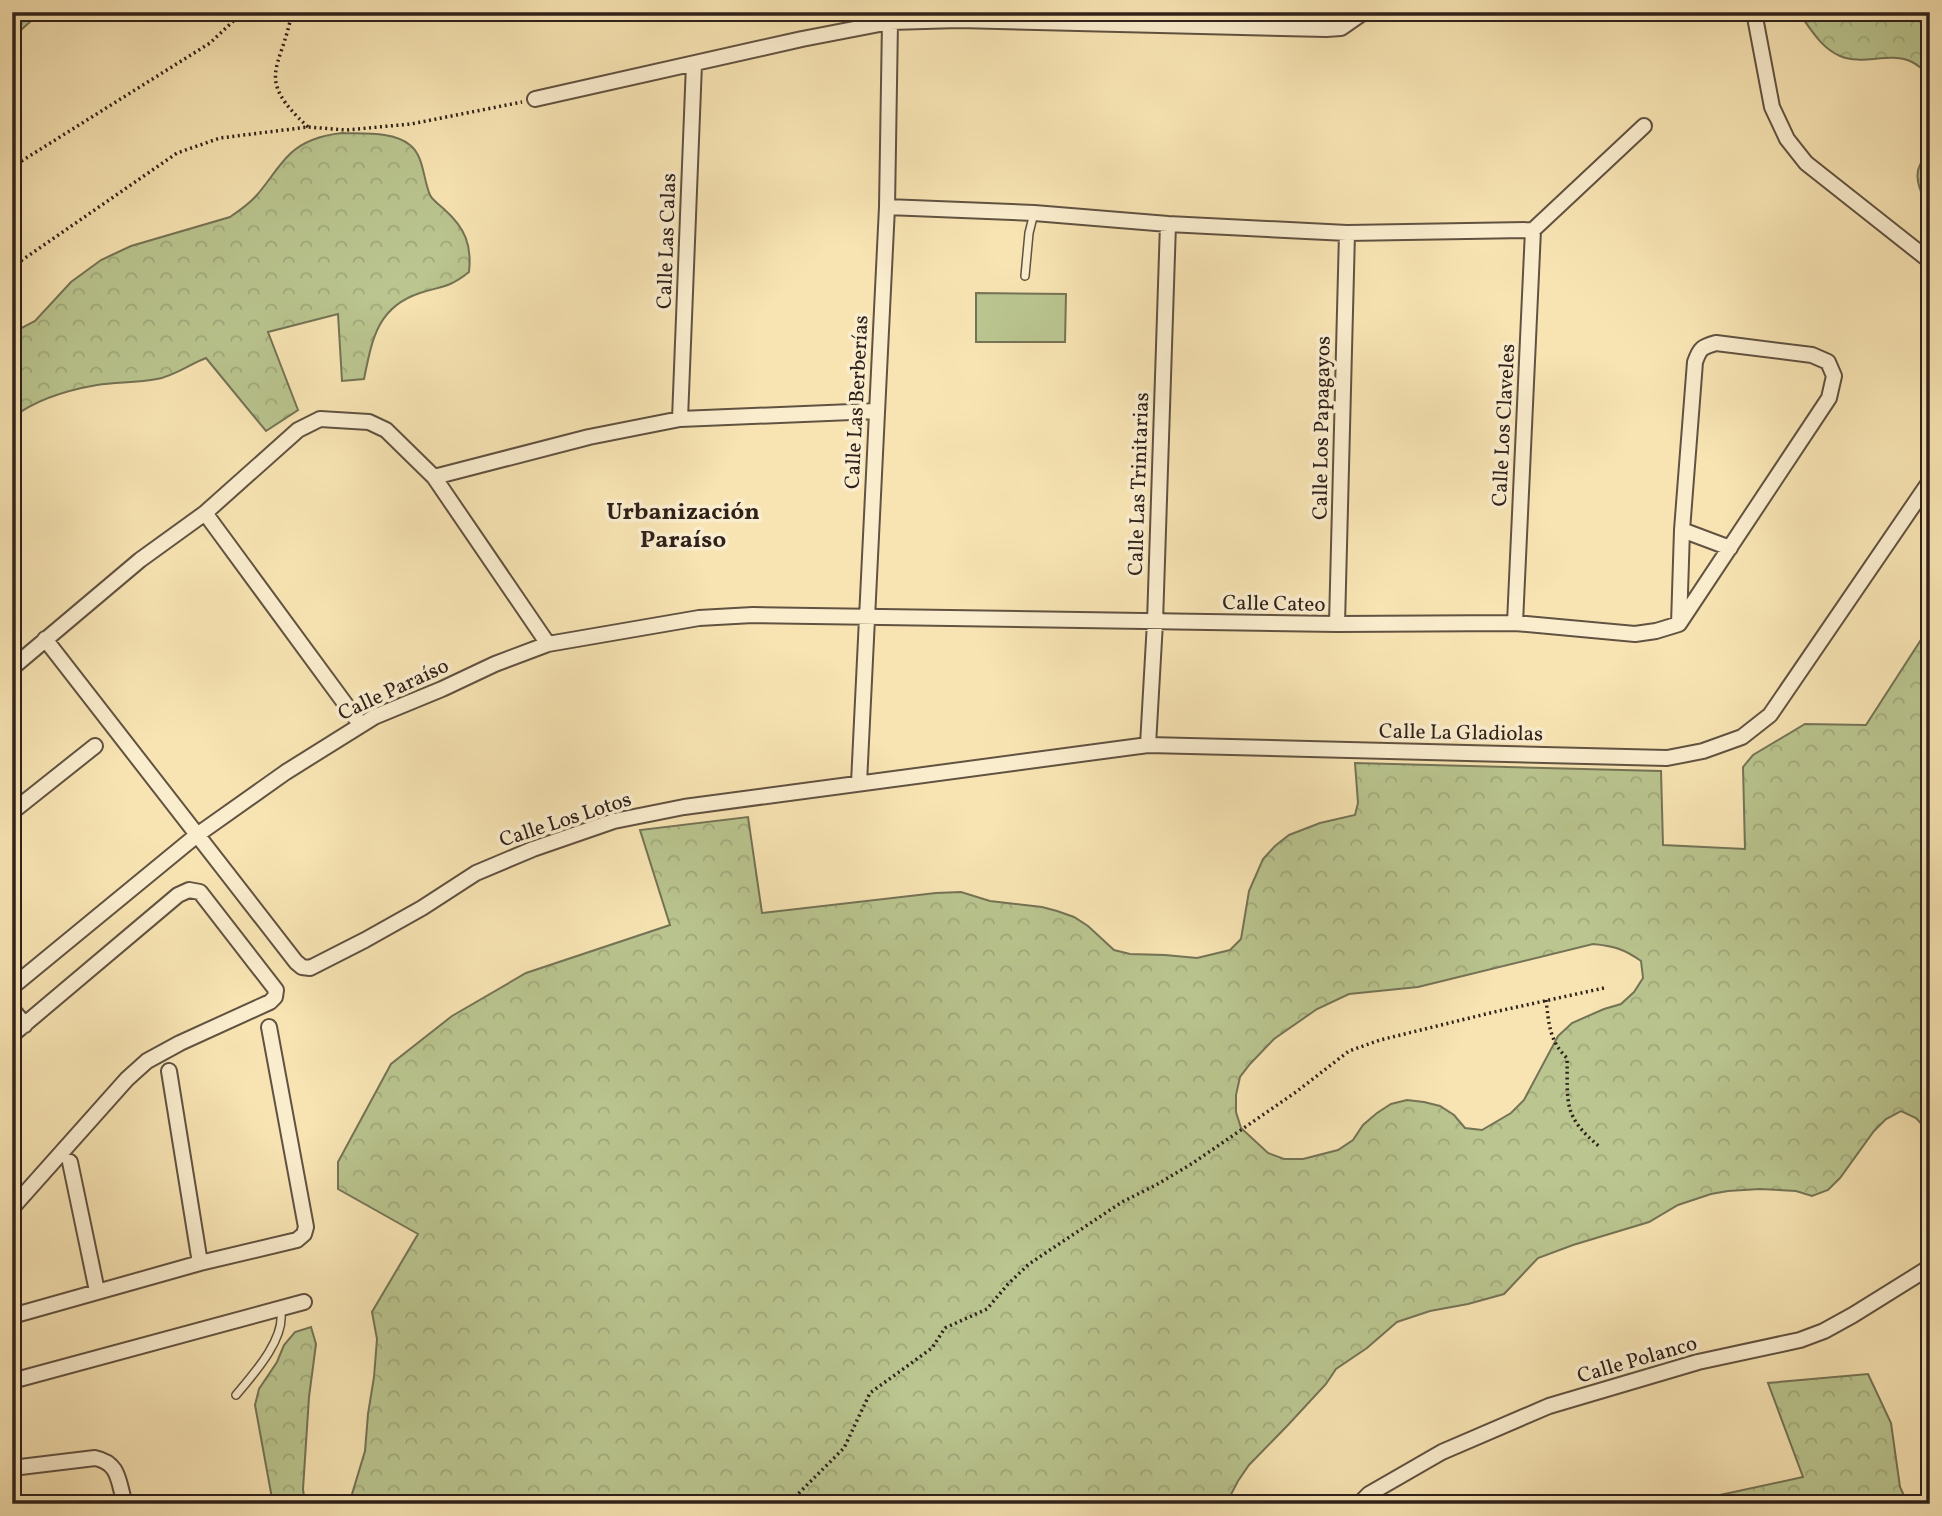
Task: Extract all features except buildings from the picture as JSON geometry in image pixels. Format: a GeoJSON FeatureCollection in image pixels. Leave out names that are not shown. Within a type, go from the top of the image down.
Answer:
{"type":"FeatureCollection","features":[{"type":"Feature","properties":{"kind":"street"},"geometry":{"type":"LineString","coordinates":[[534,99],[890,22],[959,19],[1326,29],[1341,28],[1364,12]]}},
{"type":"Feature","properties":{"kind":"street"},"geometry":{"type":"LineString","coordinates":[[1754,12],[1772,107],[1787,138],[1806,163],[1930,261]]}},
{"type":"Feature","properties":{"kind":"street","name":"Calle Las Berberías"},"geometry":{"type":"LineString","coordinates":[[859,783],[887,207],[890,22]]}},
{"type":"Feature","properties":{"kind":"street","name":"Calle Las Calas"},"geometry":{"type":"LineString","coordinates":[[680,419],[694,64]]}},
{"type":"Feature","properties":{"kind":"street"},"geometry":{"type":"LineString","coordinates":[[887,207],[1034,213],[1168,224],[1347,233],[1533,230],[1644,126]]}},
{"type":"Feature","properties":{"kind":"street","name":"Calle Las Trinitarias"},"geometry":{"type":"LineString","coordinates":[[1148,745],[1155,622],[1168,224]]}},
{"type":"Feature","properties":{"kind":"street","name":"Calle Los Claveles"},"geometry":{"type":"LineString","coordinates":[[1514,623],[1533,230]]}},
{"type":"Feature","properties":{"kind":"street","name":"Calle Los Papagayos"},"geometry":{"type":"LineString","coordinates":[[1337,624],[1347,233]]}},
{"type":"Feature","properties":{"kind":"street"},"geometry":{"type":"LineString","coordinates":[[1716,343],[1812,355],[1828,362],[1834,376],[1829,398],[1679,624],[1682,530],[1695,362],[1699,352],[1703,346],[1716,343]]}},
{"type":"Feature","properties":{"kind":"street"},"geometry":{"type":"LineString","coordinates":[[434,477],[589,437],[680,419],[876,411]]}},
{"type":"Feature","properties":{"kind":"street"},"geometry":{"type":"LineString","coordinates":[[12,668],[140,560],[205,513],[298,430],[320,419],[369,422],[386,430],[434,477],[548,645]]}},
{"type":"Feature","properties":{"kind":"street","name":"Calle La Gladiolas"},"geometry":{"type":"LineString","coordinates":[[859,783],[1148,745],[1667,758],[1703,751],[1742,737],[1770,715],[1930,481]]}},
{"type":"Feature","properties":{"kind":"street"},"geometry":{"type":"LineString","coordinates":[[205,513],[360,724]]}},
{"type":"Feature","properties":{"kind":"street"},"geometry":{"type":"LineString","coordinates":[[1682,530],[1730,548]]}},
{"type":"Feature","properties":{"kind":"street","name":"Calle Paraíso"},"geometry":{"type":"LineString","coordinates":[[14,980],[197,835],[286,772],[360,724],[495,664],[548,645],[699,618],[753,615],[867,616]]}},
{"type":"Feature","properties":{"kind":"street","name":"Calle Cateo"},"geometry":{"type":"LineString","coordinates":[[867,616],[1337,624],[1514,623],[1635,634],[1679,624]]}},
{"type":"Feature","properties":{"kind":"street"},"geometry":{"type":"LineString","coordinates":[[45,639],[197,835]]}},
{"type":"Feature","properties":{"kind":"street"},"geometry":{"type":"LineString","coordinates":[[12,812],[95,746]]}},
{"type":"Feature","properties":{"kind":"street","name":"Calle Los Lotos"},"geometry":{"type":"LineString","coordinates":[[197,835],[296,962],[302,967],[310,968],[422,908],[476,873],[533,849],[614,821],[684,807],[859,783]]}},
{"type":"Feature","properties":{"kind":"street"},"geometry":{"type":"LineString","coordinates":[[12,1035],[178,894],[189,890],[200,892],[276,990],[270,1003],[180,1043],[148,1061],[127,1079],[12,1208]]}},
{"type":"Feature","properties":{"kind":"street"},"geometry":{"type":"LineString","coordinates":[[12,1009],[25,1025]]}},
{"type":"Feature","properties":{"kind":"street"},"geometry":{"type":"LineString","coordinates":[[12,1316],[200,1263],[297,1240],[304,1234],[306,1227],[269,1027]]}},
{"type":"Feature","properties":{"kind":"street"},"geometry":{"type":"LineString","coordinates":[[169,1071],[200,1263]]}},
{"type":"Feature","properties":{"kind":"street"},"geometry":{"type":"LineString","coordinates":[[70,1162],[97,1291]]}},
{"type":"Feature","properties":{"kind":"street","name":"Calle Polanco"},"geometry":{"type":"LineString","coordinates":[[1359,1504],[1369,1494],[1442,1452],[1549,1406],[1698,1362],[1800,1340],[1824,1331],[1930,1267]]}},
{"type":"Feature","properties":{"kind":"street"},"geometry":{"type":"LineString","coordinates":[[12,1381],[304,1302]]}},
{"type":"Feature","properties":{"kind":"street"},"geometry":{"type":"LineString","coordinates":[[12,1468],[95,1458],[106,1460],[114,1468],[125,1504]]}},
{"type":"Feature","properties":{"kind":"lane"},"geometry":{"type":"LineString","coordinates":[[1024,276],[1034,213]]}},
{"type":"Feature","properties":{"kind":"lane"},"geometry":{"type":"LineString","coordinates":[[236,1395],[256,1371],[276,1338],[282,1317],[280,1308]]}},
{"type":"Feature","properties":{"kind":"path"},"geometry":{"type":"LineString","coordinates":[[12,167],[211,43],[243,12]]}},
{"type":"Feature","properties":{"kind":"path"},"geometry":{"type":"LineString","coordinates":[[292,12],[274,75],[283,102],[307,127]]}},
{"type":"Feature","properties":{"kind":"path"},"geometry":{"type":"LineString","coordinates":[[12,267],[177,153],[220,138],[307,127],[346,130],[411,124],[534,99]]}},
{"type":"Feature","properties":{"kind":"path"},"geometry":{"type":"LineString","coordinates":[[786,1504],[844,1448],[870,1393],[932,1348],[945,1328],[987,1309],[1029,1264],[1122,1202],[1193,1163],[1296,1092],[1349,1051],[1380,1040],[1604,988]]}},
{"type":"Feature","properties":{"kind":"path"},"geometry":{"type":"LineString","coordinates":[[1546,1000],[1550,1033],[1557,1049],[1567,1058],[1567,1097],[1573,1119],[1600,1147]]}},
{"type":"Feature","properties":{"kind":"green space"},"geometry":{"type":"Polygon","coordinates":[[[12,12],[41,12],[12,38],[12,12]]]}},
{"type":"Feature","properties":{"kind":"green space"},"geometry":{"type":"Polygon","coordinates":[[[1798,12],[1930,12],[1930,76],[1904,59],[1858,60],[1840,56],[1821,43],[1798,12]]]}},
{"type":"Feature","properties":{"kind":"green space"},"geometry":{"type":"Polygon","coordinates":[[[342,133],[387,135],[410,145],[421,161],[430,195],[458,223],[466,238],[469,253],[469,272],[445,286],[406,299],[385,316],[374,338],[364,379],[342,381],[338,314],[268,332],[298,410],[266,431],[206,358],[163,377],[97,385],[64,393],[31,406],[12,418],[12,333],[35,321],[71,282],[101,260],[131,246],[230,217],[253,199],[296,148],[315,139],[342,133]]]}},
{"type":"Feature","properties":{"kind":"green space"},"geometry":{"type":"Polygon","coordinates":[[[1930,150],[1930,208],[1921,193],[1917,176],[1921,163],[1930,150]]]}},
{"type":"Feature","properties":{"kind":"green space"},"geometry":{"type":"Polygon","coordinates":[[[976,293],[1066,294],[1065,342],[976,342],[976,293]]]}},
{"type":"Feature","properties":{"kind":"green space"},"geometry":{"type":"Polygon","coordinates":[[[1930,629],[1930,1130],[1916,1118],[1901,1111],[1886,1119],[1828,1190],[1812,1196],[1796,1191],[1760,1189],[1711,1194],[1678,1205],[1649,1222],[1538,1258],[1504,1294],[1430,1311],[1397,1322],[1367,1348],[1336,1369],[1326,1384],[1249,1465],[1226,1504],[349,1504],[365,1451],[374,1377],[377,1339],[372,1312],[418,1234],[338,1189],[338,1162],[391,1064],[452,1016],[526,973],[670,925],[640,830],[748,817],[762,913],[961,892],[990,901],[1042,907],[1074,917],[1114,950],[1130,954],[1197,958],[1230,950],[1241,939],[1249,891],[1263,859],[1275,846],[1289,835],[1320,823],[1355,815],[1358,803],[1355,763],[1661,771],[1663,845],[1745,849],[1743,767],[1753,755],[1805,724],[1866,725],[1930,629]],[[1593,944],[1418,987],[1349,994],[1317,1009],[1274,1039],[1240,1077],[1236,1112],[1241,1128],[1268,1153],[1284,1159],[1303,1159],[1338,1150],[1353,1140],[1363,1125],[1377,1113],[1391,1104],[1407,1100],[1440,1106],[1454,1115],[1465,1128],[1482,1130],[1511,1113],[1524,1100],[1558,1036],[1572,1023],[1621,1004],[1634,992],[1643,978],[1641,961],[1613,947],[1593,944]]]}},
{"type":"Feature","properties":{"kind":"green space"},"geometry":{"type":"Polygon","coordinates":[[[311,1327],[316,1344],[309,1397],[303,1489],[305,1504],[273,1504],[255,1405],[259,1389],[277,1362],[284,1345],[295,1332],[311,1327]]]}},
{"type":"Feature","properties":{"kind":"green space"},"geometry":{"type":"Polygon","coordinates":[[[1868,1374],[1891,1423],[1900,1487],[1908,1504],[1678,1504],[1803,1477],[1768,1383],[1868,1374]]]}},
{"type":"Feature","properties":{"kind":"district","name":"Urbanización Paraíso"},"geometry":{"type":"Point","coordinates":[683,525]}}]}
